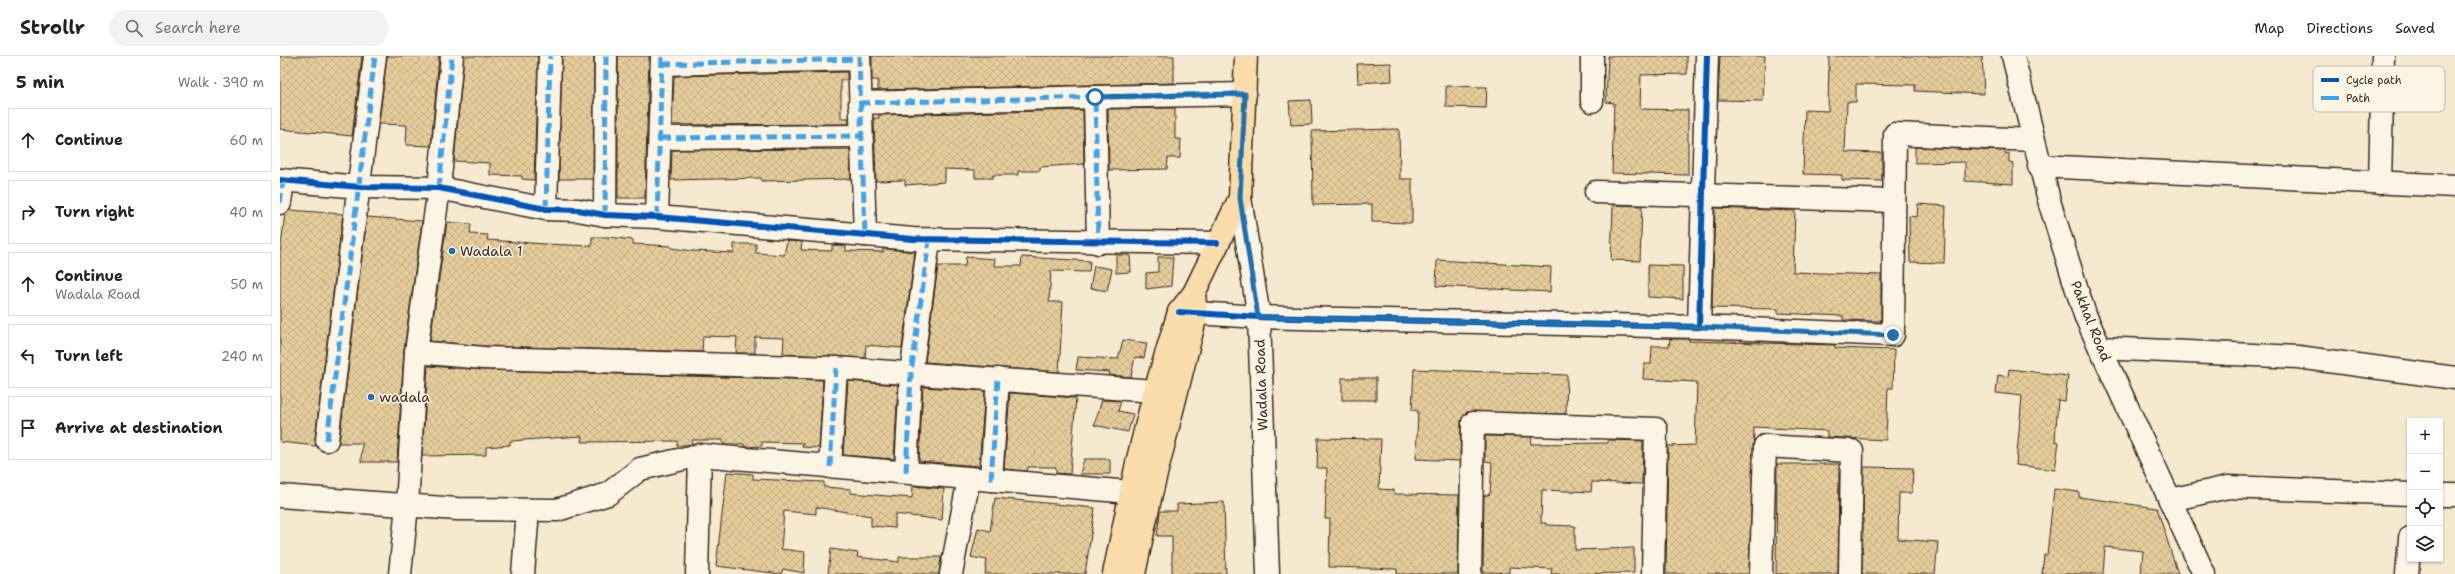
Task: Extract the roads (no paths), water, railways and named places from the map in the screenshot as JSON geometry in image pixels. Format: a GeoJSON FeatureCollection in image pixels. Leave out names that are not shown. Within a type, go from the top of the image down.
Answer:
{"type":"FeatureCollection","features":[{"type":"Feature","properties":{"kind":"main road"},"geometry":{"type":"LineString","coordinates":[[1134,574],[1188,313],[1194,293],[1240,198],[1246,56]]}},
{"type":"Feature","properties":{"kind":"main road"},"geometry":{"type":"LineString","coordinates":[[1114,574],[1130,492],[1155,391],[1188,313]]}},
{"type":"Feature","properties":{"kind":"street"},"geometry":{"type":"LineString","coordinates":[[327,440],[360,187],[375,56]]}},
{"type":"Feature","properties":{"kind":"street"},"geometry":{"type":"LineString","coordinates":[[400,574],[407,506],[416,352],[440,188],[452,56]]}},
{"type":"Feature","properties":{"kind":"street"},"geometry":{"type":"LineString","coordinates":[[546,209],[550,56]]}},
{"type":"Feature","properties":{"kind":"street"},"geometry":{"type":"LineString","coordinates":[[605,215],[606,56]]}},
{"type":"Feature","properties":{"kind":"street"},"geometry":{"type":"LineString","coordinates":[[1592,56],[1592,101]]}},
{"type":"Feature","properties":{"kind":"street"},"geometry":{"type":"LineString","coordinates":[[1699,327],[1707,56]]}},
{"type":"Feature","properties":{"kind":"street","name":"Pakhal Road"},"geometry":{"type":"LineString","coordinates":[[2013,56],[2040,166],[2085,315],[2204,574]]}},
{"type":"Feature","properties":{"kind":"street"},"geometry":{"type":"LineString","coordinates":[[2383,56],[2383,66]]}},
{"type":"Feature","properties":{"kind":"street"},"geometry":{"type":"LineString","coordinates":[[657,217],[661,138],[662,60],[859,58],[865,236]]}},
{"type":"Feature","properties":{"kind":"street"},"geometry":{"type":"LineString","coordinates":[[860,103],[1245,94]]}},
{"type":"Feature","properties":{"kind":"street"},"geometry":{"type":"LineString","coordinates":[[1095,97],[1098,243]]}},
{"type":"Feature","properties":{"kind":"street"},"geometry":{"type":"LineString","coordinates":[[2380,183],[2382,112]]}},
{"type":"Feature","properties":{"kind":"street"},"geometry":{"type":"LineString","coordinates":[[1188,313],[1258,317],[1699,327],[1893,335],[1895,134],[2033,140]]}},
{"type":"Feature","properties":{"kind":"street"},"geometry":{"type":"LineString","coordinates":[[661,138],[861,136]]}},
{"type":"Feature","properties":{"kind":"street"},"geometry":{"type":"LineString","coordinates":[[2040,166],[2455,186]]}},
{"type":"Feature","properties":{"kind":"street"},"geometry":{"type":"LineString","coordinates":[[280,203],[281,180],[360,187],[440,188],[546,209],[578,210],[605,215],[657,217],[865,236],[929,240],[1098,243],[1218,243]]}},
{"type":"Feature","properties":{"kind":"street"},"geometry":{"type":"LineString","coordinates":[[1596,192],[1702,197],[1894,201]]}},
{"type":"Feature","properties":{"kind":"street","name":"Wadala Road"},"geometry":{"type":"LineString","coordinates":[[1240,198],[1258,317],[1268,574]]}},
{"type":"Feature","properties":{"kind":"street"},"geometry":{"type":"LineString","coordinates":[[906,472],[911,374],[929,240]]}},
{"type":"Feature","properties":{"kind":"street"},"geometry":{"type":"LineString","coordinates":[[2100,348],[2298,357],[2455,378]]}},
{"type":"Feature","properties":{"kind":"street"},"geometry":{"type":"LineString","coordinates":[[416,352],[484,358],[836,368],[1155,391]]}},
{"type":"Feature","properties":{"kind":"street"},"geometry":{"type":"LineString","coordinates":[[830,466],[836,368]]}},
{"type":"Feature","properties":{"kind":"street"},"geometry":{"type":"LineString","coordinates":[[991,480],[998,379]]}},
{"type":"Feature","properties":{"kind":"street"},"geometry":{"type":"LineString","coordinates":[[1470,574],[1473,423],[1656,430],[1653,574]]}},
{"type":"Feature","properties":{"kind":"street"},"geometry":{"type":"LineString","coordinates":[[1761,574],[1766,446],[1852,451],[1850,574]]}},
{"type":"Feature","properties":{"kind":"street"},"geometry":{"type":"LineString","coordinates":[[280,496],[457,509],[557,510],[608,494],[640,469],[700,455],[1130,492]]}},
{"type":"Feature","properties":{"kind":"street"},"geometry":{"type":"LineString","coordinates":[[697,574],[700,455]]}},
{"type":"Feature","properties":{"kind":"street"},"geometry":{"type":"LineString","coordinates":[[951,574],[969,478]]}},
{"type":"Feature","properties":{"kind":"street"},"geometry":{"type":"LineString","coordinates":[[2170,500],[2228,487],[2407,494]]}},
{"type":"Feature","properties":{"kind":"street"},"geometry":{"type":"LineString","coordinates":[[2443,495],[2455,495]]}},
{"type":"Feature","properties":{"kind":"street"},"geometry":{"type":"LineString","coordinates":[[524,574],[528,510]]}},
{"type":"Feature","properties":{"kind":"street"},"geometry":{"type":"LineString","coordinates":[[2407,574],[2408,562]]}},
{"type":"Feature","properties":{"kind":"place","name":"Wadala 1"},"geometry":{"type":"Point","coordinates":[452,251]}},
{"type":"Feature","properties":{"kind":"place","name":"wadala"},"geometry":{"type":"Point","coordinates":[371,397]}}]}
